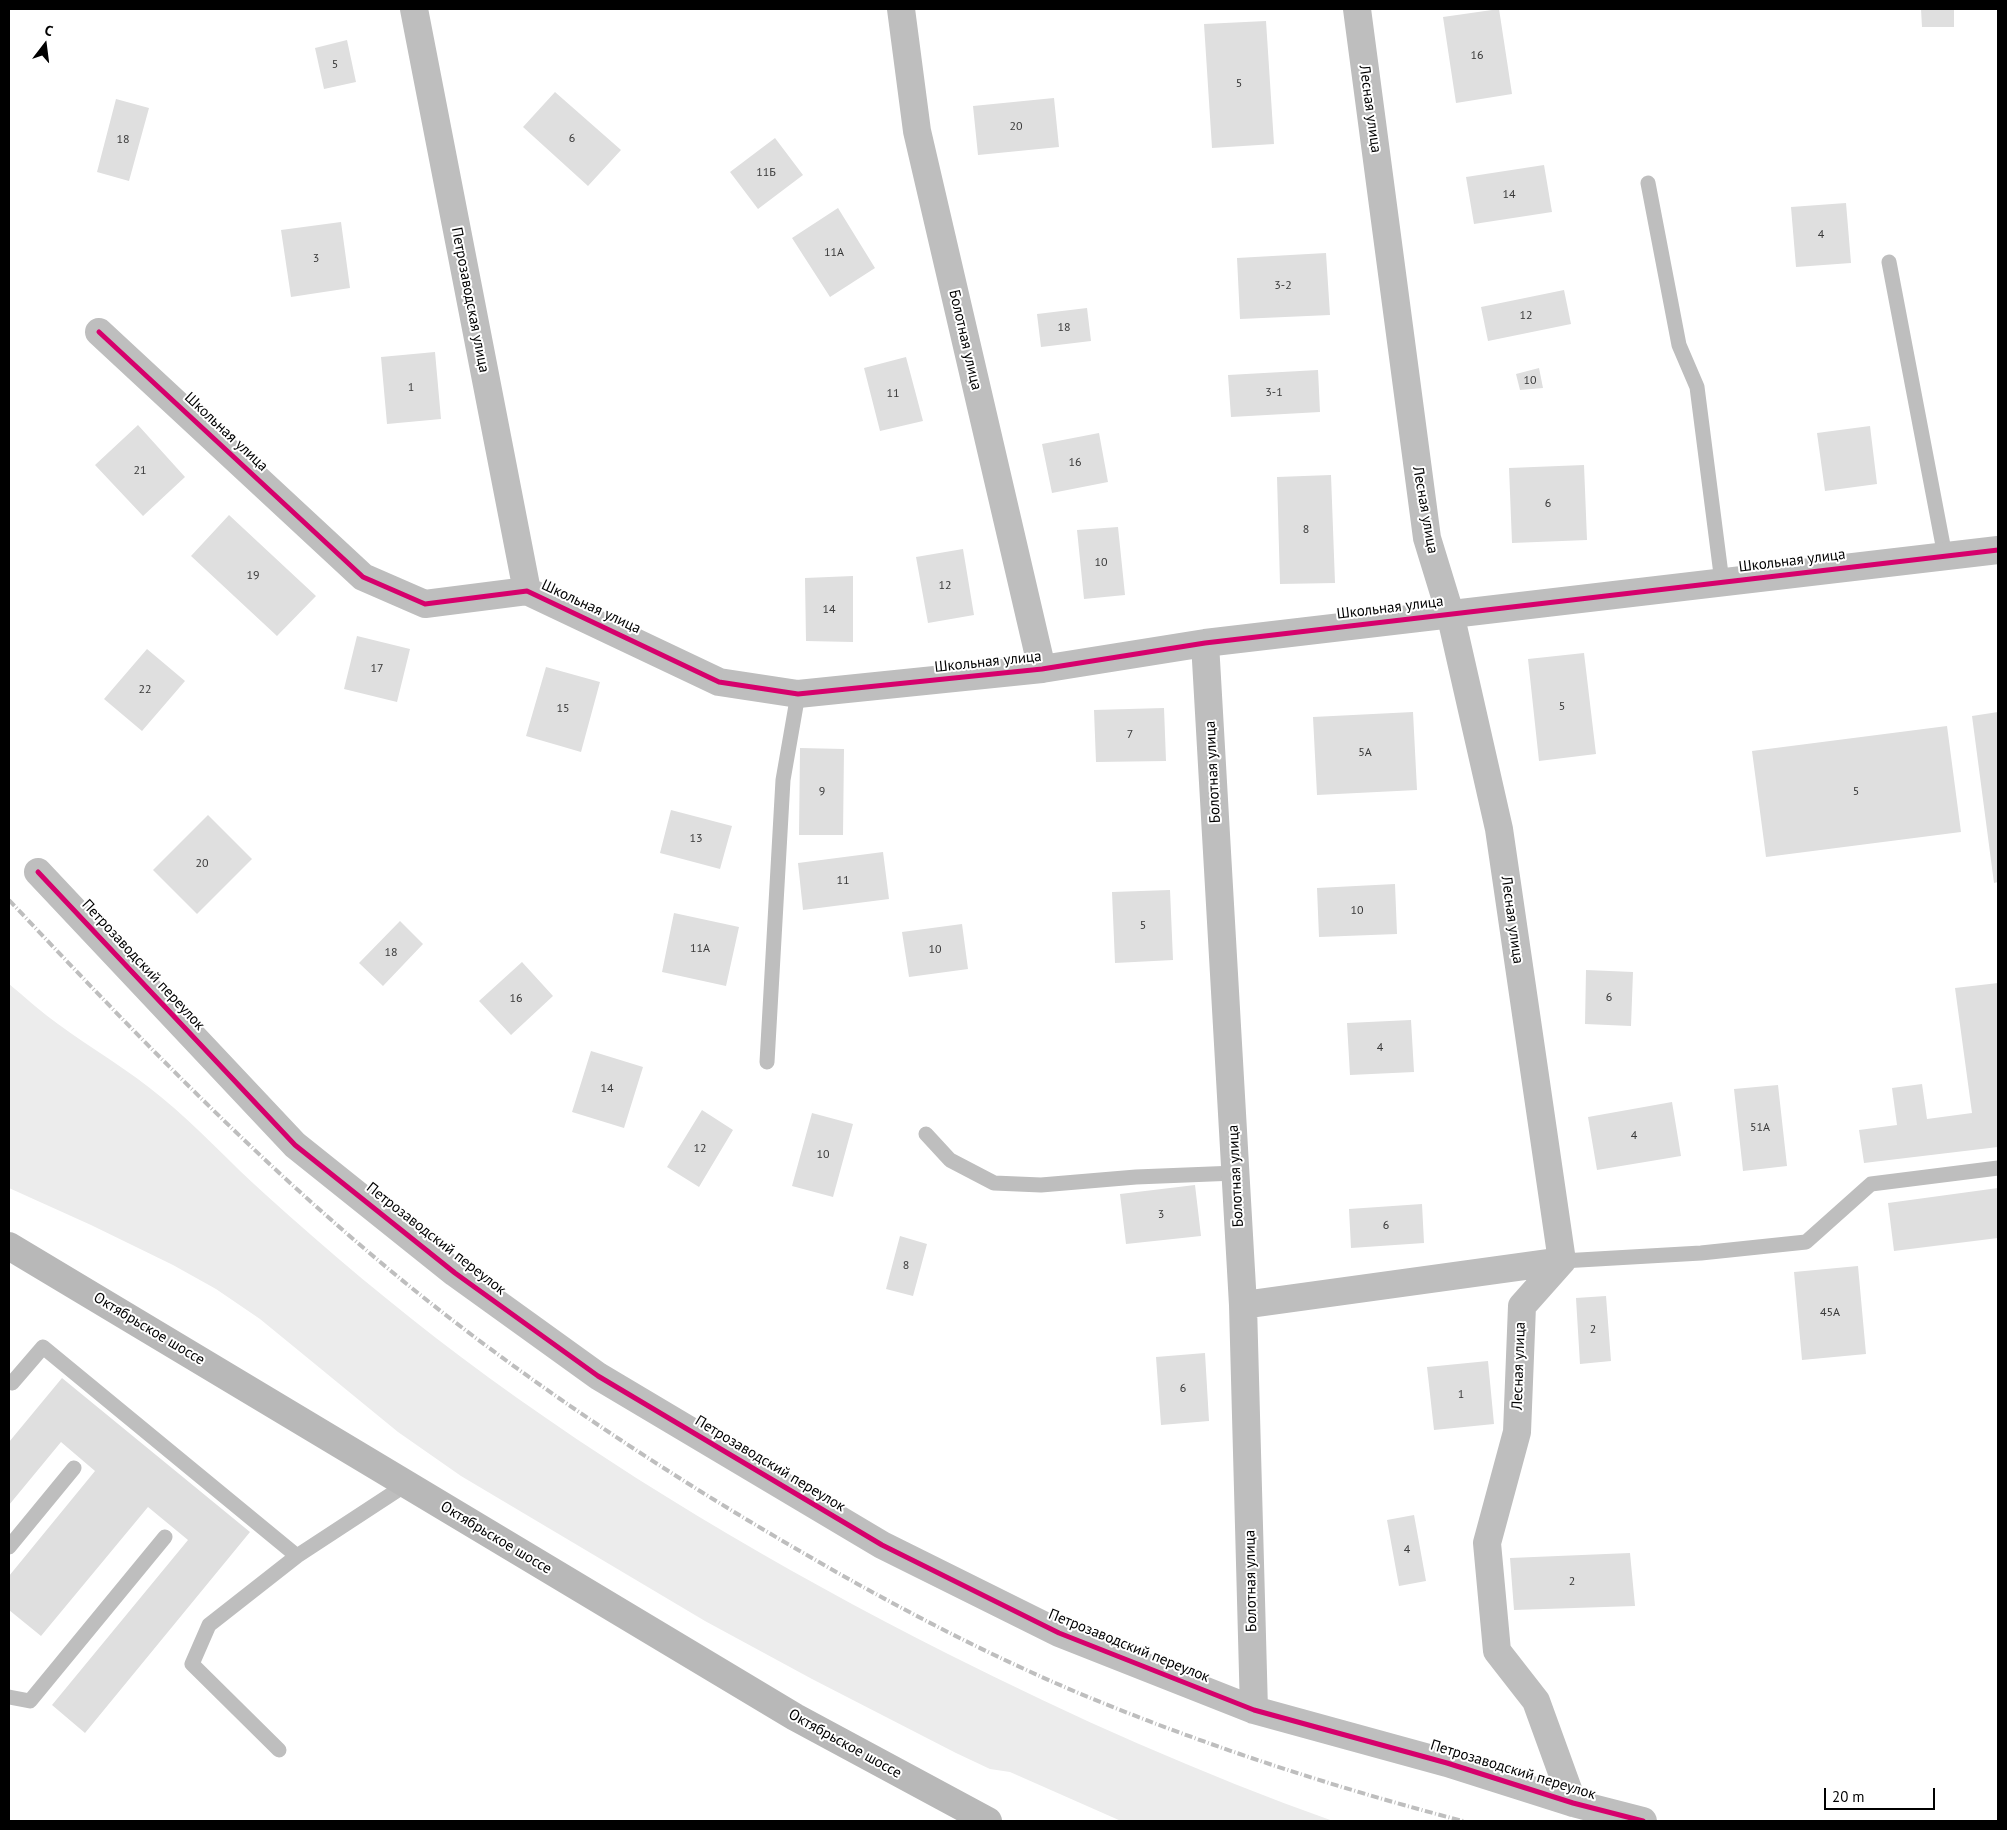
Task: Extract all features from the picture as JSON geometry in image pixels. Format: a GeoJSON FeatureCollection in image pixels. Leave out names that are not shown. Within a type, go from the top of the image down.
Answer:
{"type":"FeatureCollection","features":[{"type":"Feature","properties":{"kind":"main road","name":"Октябрьское шоссе"},"geometry":{"type":"LineString","coordinates":[[9,1246],[795,1717],[988,1821]]}},
{"type":"Feature","properties":{"kind":"street","name":"Петрозаводская улица"},"geometry":{"type":"LineString","coordinates":[[414,9],[527,591]]}},
{"type":"Feature","properties":{"kind":"street","name":"Болотная улица"},"geometry":{"type":"LineString","coordinates":[[901,9],[916,131],[1042,669]]}},
{"type":"Feature","properties":{"kind":"street","name":"Лесная улица"},"geometry":{"type":"LineString","coordinates":[[1357,9],[1427,538],[1450,613],[1499,829],[1562,1261],[1522,1306],[1517,1432],[1487,1543],[1497,1651],[1536,1701],[1573,1803]]}},
{"type":"Feature","properties":{"kind":"street","name":"Школьная улица"},"geometry":{"type":"LineString","coordinates":[[99,332],[363,577],[425,604],[527,591],[719,682],[798,694],[1042,669],[1205,643],[1998,550]]}},
{"type":"Feature","properties":{"kind":"street","name":"Болотная улица"},"geometry":{"type":"LineString","coordinates":[[1205,643],[1243,1305],[1254,1710]]}},
{"type":"Feature","properties":{"kind":"street","name":"Петрозаводский переулок"},"geometry":{"type":"LineString","coordinates":[[38,872],[295,1145],[455,1272],[598,1376],[882,1545],[1059,1633],[1254,1710],[1447,1763],[1573,1803],[1643,1821]]}},
{"type":"Feature","properties":{"kind":"street"},"geometry":{"type":"LineString","coordinates":[[1243,1305],[1562,1261]]}},
{"type":"Feature","properties":{"kind":"lane"},"geometry":{"type":"LineString","coordinates":[[1648,183],[1680,345],[1697,387],[1722,582]]}},
{"type":"Feature","properties":{"kind":"lane"},"geometry":{"type":"LineString","coordinates":[[1889,262],[1944,556]]}},
{"type":"Feature","properties":{"kind":"lane"},"geometry":{"type":"LineString","coordinates":[[767,1062],[783,780],[798,694]]}},
{"type":"Feature","properties":{"kind":"lane"},"geometry":{"type":"LineString","coordinates":[[926,1134],[950,1160],[994,1183],[1040,1185],[1136,1177],[1236,1173]]}},
{"type":"Feature","properties":{"kind":"lane"},"geometry":{"type":"LineString","coordinates":[[1562,1261],[1701,1253],[1806,1242],[1871,1184],[1998,1168]]}},
{"type":"Feature","properties":{"kind":"lane"},"geometry":{"type":"LineString","coordinates":[[10,1384],[43,1347],[297,1556]]}},
{"type":"Feature","properties":{"kind":"lane"},"geometry":{"type":"LineString","coordinates":[[9,1547],[74,1468]]}},
{"type":"Feature","properties":{"kind":"lane"},"geometry":{"type":"LineString","coordinates":[[279,1750],[192,1664],[209,1625],[297,1556],[406,1484]]}},
{"type":"Feature","properties":{"kind":"lane"},"geometry":{"type":"LineString","coordinates":[[9,1697],[30,1701],[165,1538]]}},
{"type":"Feature","properties":{"kind":"shaded area"},"geometry":{"type":"Polygon","coordinates":[[[9,984],[52,1019],[161,1097],[188,1120],[289,1216],[411,1318],[519,1399],[637,1478],[759,1552],[948,1654],[1090,1722],[1186,1764],[1333,1821],[1121,1821],[1010,1772],[990,1769],[812,1679],[705,1621],[461,1476],[398,1432],[260,1319],[216,1289],[173,1265],[9,1188],[9,984]]]}},
{"type":"Feature","properties":{"kind":"building"},"geometry":{"type":"Polygon","coordinates":[[[1499,9],[1512,94],[1456,103],[1443,17],[1499,9]]]}},
{"type":"Feature","properties":{"kind":"building"},"geometry":{"type":"Polygon","coordinates":[[[1921,9],[1954,9],[1954,27],[1922,27],[1921,9]]]}},
{"type":"Feature","properties":{"kind":"building"},"geometry":{"type":"Polygon","coordinates":[[[1266,21],[1274,144],[1212,148],[1204,24],[1266,21]]]}},
{"type":"Feature","properties":{"kind":"building"},"geometry":{"type":"Polygon","coordinates":[[[347,40],[356,82],[324,89],[315,48],[347,40]]]}},
{"type":"Feature","properties":{"kind":"building"},"geometry":{"type":"Polygon","coordinates":[[[555,92],[621,150],[588,186],[523,127],[555,92]]]}},
{"type":"Feature","properties":{"kind":"building"},"geometry":{"type":"Polygon","coordinates":[[[1054,98],[1059,147],[978,155],[973,106],[1054,98]]]}},
{"type":"Feature","properties":{"kind":"building"},"geometry":{"type":"Polygon","coordinates":[[[116,99],[149,108],[129,181],[97,172],[116,99]]]}},
{"type":"Feature","properties":{"kind":"building"},"geometry":{"type":"Polygon","coordinates":[[[775,138],[803,175],[758,209],[730,172],[775,138]]]}},
{"type":"Feature","properties":{"kind":"building"},"geometry":{"type":"Polygon","coordinates":[[[1544,165],[1552,212],[1474,224],[1466,177],[1544,165]]]}},
{"type":"Feature","properties":{"kind":"building"},"geometry":{"type":"Polygon","coordinates":[[[1846,203],[1851,263],[1796,267],[1791,207],[1846,203]]]}},
{"type":"Feature","properties":{"kind":"building"},"geometry":{"type":"Polygon","coordinates":[[[838,208],[875,268],[830,297],[792,238],[838,208]]]}},
{"type":"Feature","properties":{"kind":"building"},"geometry":{"type":"Polygon","coordinates":[[[341,222],[350,288],[291,297],[281,230],[341,222]]]}},
{"type":"Feature","properties":{"kind":"building"},"geometry":{"type":"Polygon","coordinates":[[[1326,253],[1330,315],[1240,319],[1237,258],[1326,253]]]}},
{"type":"Feature","properties":{"kind":"building"},"geometry":{"type":"Polygon","coordinates":[[[1564,290],[1571,324],[1488,341],[1481,307],[1564,290]]]}},
{"type":"Feature","properties":{"kind":"building"},"geometry":{"type":"Polygon","coordinates":[[[1087,308],[1091,341],[1041,347],[1037,314],[1087,308]]]}},
{"type":"Feature","properties":{"kind":"building"},"geometry":{"type":"Polygon","coordinates":[[[435,352],[441,419],[387,424],[381,357],[435,352]]]}},
{"type":"Feature","properties":{"kind":"building"},"geometry":{"type":"Polygon","coordinates":[[[906,357],[923,421],[880,431],[864,368],[906,357]]]}},
{"type":"Feature","properties":{"kind":"building"},"geometry":{"type":"Polygon","coordinates":[[[1539,368],[1543,388],[1520,390],[1516,374],[1539,368]]]}},
{"type":"Feature","properties":{"kind":"building"},"geometry":{"type":"Polygon","coordinates":[[[1318,370],[1320,412],[1231,417],[1228,375],[1318,370]]]}},
{"type":"Feature","properties":{"kind":"building"},"geometry":{"type":"Polygon","coordinates":[[[138,425],[185,477],[143,516],[95,465],[138,425]]]}},
{"type":"Feature","properties":{"kind":"building"},"geometry":{"type":"Polygon","coordinates":[[[1870,426],[1877,484],[1825,491],[1817,433],[1870,426]]]}},
{"type":"Feature","properties":{"kind":"building"},"geometry":{"type":"Polygon","coordinates":[[[1099,433],[1108,482],[1052,493],[1042,444],[1099,433]]]}},
{"type":"Feature","properties":{"kind":"building"},"geometry":{"type":"Polygon","coordinates":[[[1584,465],[1587,540],[1512,543],[1509,468],[1584,465]]]}},
{"type":"Feature","properties":{"kind":"building"},"geometry":{"type":"Polygon","coordinates":[[[1331,475],[1335,583],[1280,584],[1277,477],[1331,475]]]}},
{"type":"Feature","properties":{"kind":"building"},"geometry":{"type":"Polygon","coordinates":[[[229,515],[316,596],[277,636],[191,556],[229,515]]]}},
{"type":"Feature","properties":{"kind":"building"},"geometry":{"type":"Polygon","coordinates":[[[1118,527],[1125,595],[1084,599],[1077,530],[1118,527]]]}},
{"type":"Feature","properties":{"kind":"building"},"geometry":{"type":"Polygon","coordinates":[[[963,549],[974,615],[928,623],[916,557],[963,549]]]}},
{"type":"Feature","properties":{"kind":"building"},"geometry":{"type":"Polygon","coordinates":[[[853,576],[853,642],[806,641],[805,578],[853,576]]]}},
{"type":"Feature","properties":{"kind":"building"},"geometry":{"type":"Polygon","coordinates":[[[357,636],[410,649],[397,702],[344,689],[357,636]]]}},
{"type":"Feature","properties":{"kind":"building"},"geometry":{"type":"Polygon","coordinates":[[[147,649],[185,681],[142,731],[104,699],[147,649]]]}},
{"type":"Feature","properties":{"kind":"building"},"geometry":{"type":"Polygon","coordinates":[[[1584,653],[1596,754],[1539,761],[1528,659],[1584,653]]]}},
{"type":"Feature","properties":{"kind":"building"},"geometry":{"type":"Polygon","coordinates":[[[546,667],[600,682],[581,752],[526,736],[546,667]]]}},
{"type":"Feature","properties":{"kind":"building"},"geometry":{"type":"Polygon","coordinates":[[[1164,708],[1166,761],[1096,762],[1094,710],[1164,708]]]}},
{"type":"Feature","properties":{"kind":"building"},"geometry":{"type":"Polygon","coordinates":[[[1413,712],[1417,790],[1317,795],[1313,717],[1413,712]]]}},
{"type":"Feature","properties":{"kind":"building"},"geometry":{"type":"Polygon","coordinates":[[[1998,712],[1998,882],[1994,883],[1972,716],[1998,712]]]}},
{"type":"Feature","properties":{"kind":"building"},"geometry":{"type":"Polygon","coordinates":[[[1947,726],[1961,832],[1766,857],[1752,751],[1947,726]]]}},
{"type":"Feature","properties":{"kind":"building"},"geometry":{"type":"Polygon","coordinates":[[[800,748],[844,749],[843,835],[799,835],[800,748]]]}},
{"type":"Feature","properties":{"kind":"building"},"geometry":{"type":"Polygon","coordinates":[[[671,810],[732,826],[720,869],[660,853],[671,810]]]}},
{"type":"Feature","properties":{"kind":"building"},"geometry":{"type":"Polygon","coordinates":[[[208,815],[252,859],[197,914],[153,870],[208,815]]]}},
{"type":"Feature","properties":{"kind":"building"},"geometry":{"type":"Polygon","coordinates":[[[883,852],[889,899],[803,910],[798,863],[883,852]]]}},
{"type":"Feature","properties":{"kind":"building"},"geometry":{"type":"Polygon","coordinates":[[[1395,884],[1397,934],[1319,937],[1317,888],[1395,884]]]}},
{"type":"Feature","properties":{"kind":"building"},"geometry":{"type":"Polygon","coordinates":[[[1170,890],[1173,960],[1115,963],[1112,892],[1170,890]]]}},
{"type":"Feature","properties":{"kind":"building"},"geometry":{"type":"Polygon","coordinates":[[[674,913],[739,927],[726,986],[662,972],[674,913]]]}},
{"type":"Feature","properties":{"kind":"building"},"geometry":{"type":"Polygon","coordinates":[[[400,921],[423,944],[383,986],[359,963],[400,921]]]}},
{"type":"Feature","properties":{"kind":"building"},"geometry":{"type":"Polygon","coordinates":[[[962,924],[968,969],[909,977],[902,932],[962,924]]]}},
{"type":"Feature","properties":{"kind":"building"},"geometry":{"type":"Polygon","coordinates":[[[522,962],[553,996],[511,1035],[479,1001],[522,962]]]}},
{"type":"Feature","properties":{"kind":"building"},"geometry":{"type":"Polygon","coordinates":[[[1586,970],[1633,972],[1631,1026],[1585,1024],[1586,970]]]}},
{"type":"Feature","properties":{"kind":"building"},"geometry":{"type":"Polygon","coordinates":[[[1998,983],[1998,1147],[1864,1163],[1859,1130],[1897,1125],[1892,1088],[1922,1084],[1927,1119],[1972,1113],[1955,988],[1998,983]]]}},
{"type":"Feature","properties":{"kind":"building"},"geometry":{"type":"Polygon","coordinates":[[[1411,1020],[1414,1072],[1350,1075],[1347,1023],[1411,1020]]]}},
{"type":"Feature","properties":{"kind":"building"},"geometry":{"type":"Polygon","coordinates":[[[591,1051],[643,1067],[624,1128],[572,1112],[591,1051]]]}},
{"type":"Feature","properties":{"kind":"building"},"geometry":{"type":"Polygon","coordinates":[[[1778,1085],[1787,1166],[1743,1171],[1734,1089],[1778,1085]]]}},
{"type":"Feature","properties":{"kind":"building"},"geometry":{"type":"Polygon","coordinates":[[[1672,1102],[1681,1156],[1597,1170],[1588,1117],[1672,1102]]]}},
{"type":"Feature","properties":{"kind":"building"},"geometry":{"type":"Polygon","coordinates":[[[702,1110],[733,1130],[699,1187],[667,1167],[702,1110]]]}},
{"type":"Feature","properties":{"kind":"building"},"geometry":{"type":"Polygon","coordinates":[[[812,1113],[853,1124],[833,1197],[792,1186],[812,1113]]]}},
{"type":"Feature","properties":{"kind":"building"},"geometry":{"type":"Polygon","coordinates":[[[1195,1185],[1201,1236],[1126,1244],[1120,1194],[1195,1185]]]}},
{"type":"Feature","properties":{"kind":"building"},"geometry":{"type":"Polygon","coordinates":[[[1998,1188],[1998,1238],[1894,1251],[1888,1203],[1998,1188]]]}},
{"type":"Feature","properties":{"kind":"building"},"geometry":{"type":"Polygon","coordinates":[[[1422,1204],[1424,1243],[1351,1248],[1349,1209],[1422,1204]]]}},
{"type":"Feature","properties":{"kind":"building"},"geometry":{"type":"Polygon","coordinates":[[[900,1236],[927,1244],[913,1296],[886,1289],[900,1236]]]}},
{"type":"Feature","properties":{"kind":"building"},"geometry":{"type":"Polygon","coordinates":[[[1858,1266],[1866,1354],[1802,1360],[1794,1272],[1858,1266]]]}},
{"type":"Feature","properties":{"kind":"building"},"geometry":{"type":"Polygon","coordinates":[[[1606,1296],[1611,1361],[1580,1364],[1576,1298],[1606,1296]]]}},
{"type":"Feature","properties":{"kind":"building"},"geometry":{"type":"Polygon","coordinates":[[[1205,1353],[1209,1421],[1161,1425],[1156,1357],[1205,1353]]]}},
{"type":"Feature","properties":{"kind":"building"},"geometry":{"type":"Polygon","coordinates":[[[1488,1361],[1494,1424],[1434,1430],[1427,1367],[1488,1361]]]}},
{"type":"Feature","properties":{"kind":"building"},"geometry":{"type":"Polygon","coordinates":[[[62,1378],[250,1532],[85,1733],[52,1705],[188,1540],[148,1507],[41,1636],[9,1610],[9,1576],[95,1471],[61,1442],[9,1505],[9,1442],[62,1378]]]}},
{"type":"Feature","properties":{"kind":"building"},"geometry":{"type":"Polygon","coordinates":[[[1414,1515],[1426,1581],[1399,1586],[1387,1520],[1414,1515]]]}},
{"type":"Feature","properties":{"kind":"building"},"geometry":{"type":"Polygon","coordinates":[[[1630,1553],[1635,1606],[1514,1610],[1510,1558],[1630,1553]]]}},
{"type":"Feature","properties":{"kind":"railway"},"geometry":{"type":"LineString","coordinates":[[9,900],[136,1033],[223,1120],[359,1244],[400,1279],[485,1345],[573,1408],[662,1467],[754,1524],[847,1578],[942,1629],[1039,1676],[1088,1697],[1227,1750],[1368,1795],[1463,1821]]}},
{"type":"Feature","properties":{"kind":"cycle path"},"geometry":{"type":"LineString","coordinates":[[99,332],[363,577],[425,604],[527,591],[719,682],[798,694],[1042,669],[1205,643],[1998,550]]}},
{"type":"Feature","properties":{"kind":"cycle path"},"geometry":{"type":"LineString","coordinates":[[38,872],[295,1145],[455,1273],[598,1376],[882,1545],[1059,1633],[1254,1710],[1447,1763],[1573,1803],[1643,1821]]}}]}
